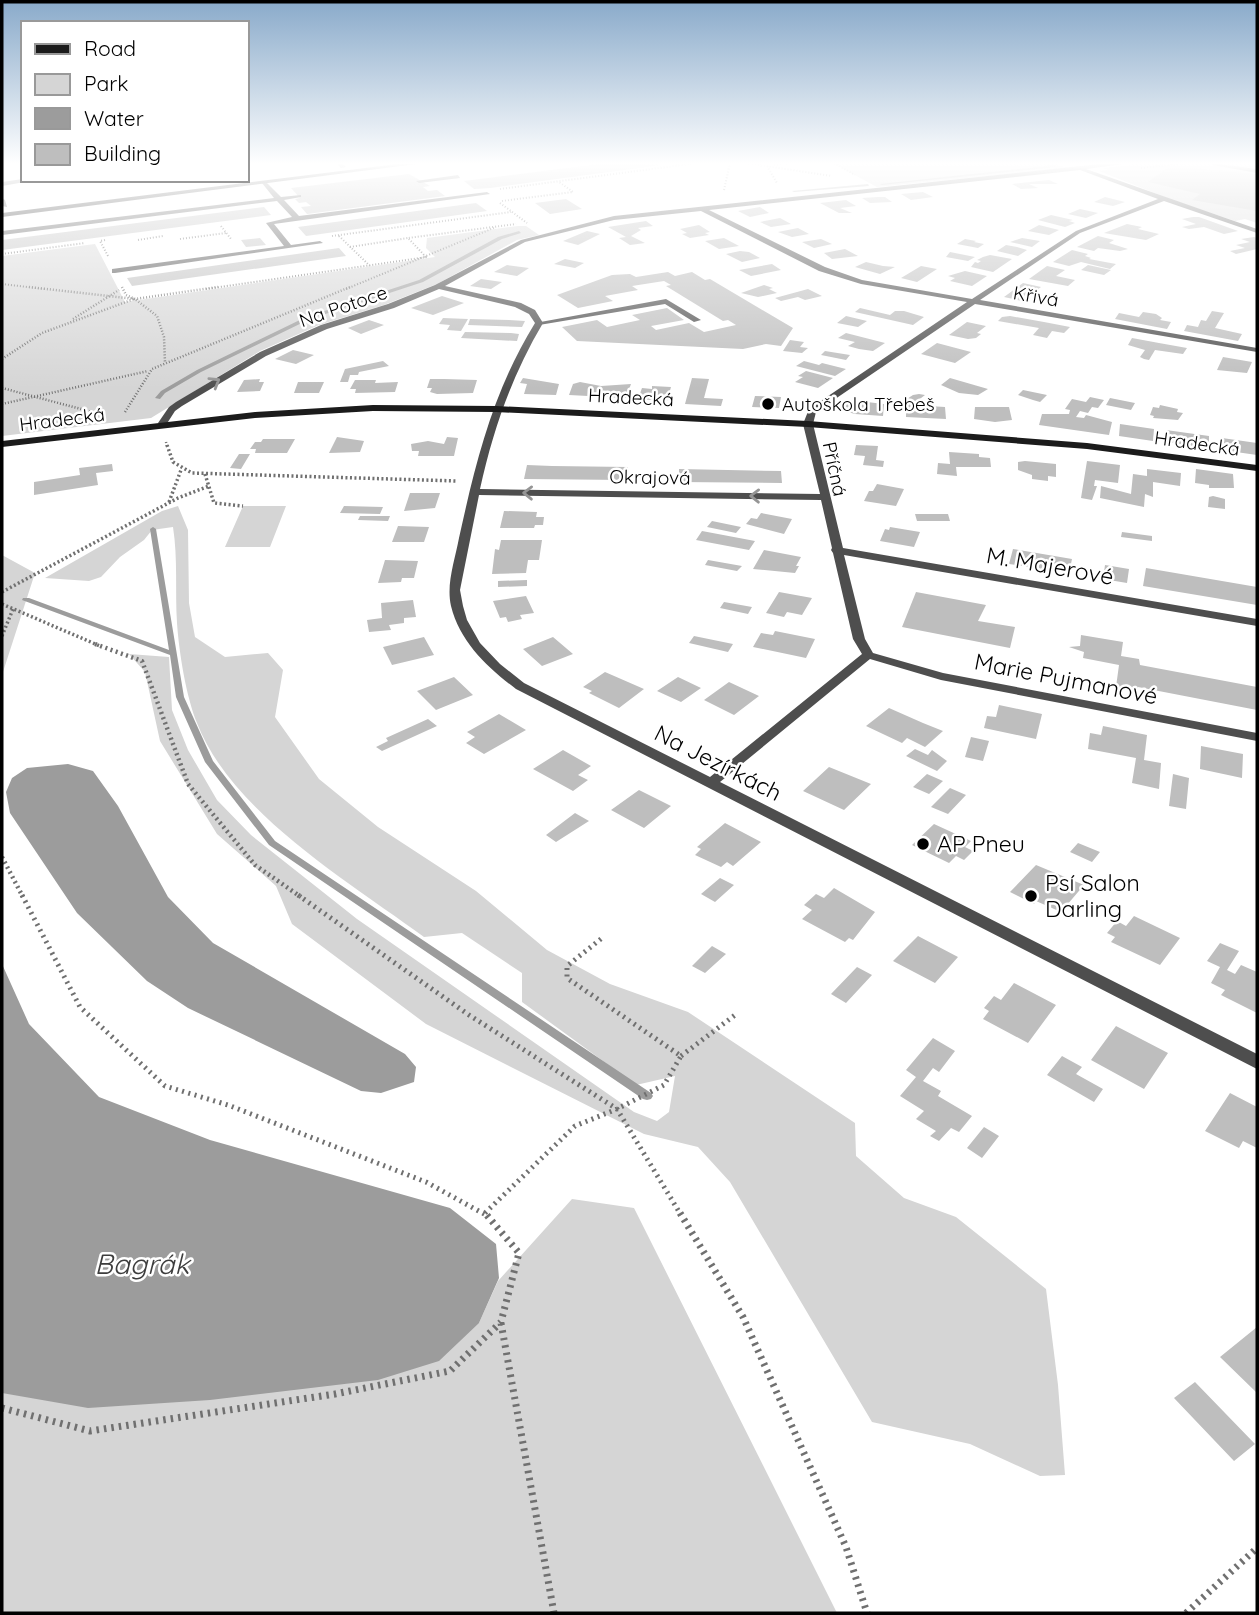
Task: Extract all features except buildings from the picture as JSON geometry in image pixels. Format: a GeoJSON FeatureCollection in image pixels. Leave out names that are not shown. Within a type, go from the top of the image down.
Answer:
{"type":"FeatureCollection","features":[{"type":"Feature","properties":{"kind":"street"},"geometry":{"type":"LineString","coordinates":[[282,238],[289,247]]}},
{"type":"Feature","properties":{"kind":"street","name":"Na Potoce"},"geometry":{"type":"LineString","coordinates":[[163,423],[172,409],[179,404],[263,354],[324,327],[391,306],[438,287],[532,238]]}},
{"type":"Feature","properties":{"kind":"street","name":"Křivá"},"geometry":{"type":"LineString","coordinates":[[760,238],[822,270],[861,282],[1257,351]]}},
{"type":"Feature","properties":{"kind":"street","name":"Příčná"},"geometry":{"type":"LineString","coordinates":[[867,656],[859,639],[823,497],[808,425],[812,411],[1068,238]]}},
{"type":"Feature","properties":{"kind":"street"},"geometry":{"type":"LineString","coordinates":[[115,271],[322,240]]}},
{"type":"Feature","properties":{"kind":"street"},"geometry":{"type":"LineString","coordinates":[[438,287],[518,305],[532,312],[539,323],[666,301],[697,320]]}},
{"type":"Feature","properties":{"kind":"street","name":"Na Jezírkách"},"geometry":{"type":"LineString","coordinates":[[539,323],[522,347],[496,409],[454,590],[456,610],[474,645],[486,659],[520,686],[1257,1062]]}},
{"type":"Feature","properties":{"kind":"street","name":"Hradecká"},"geometry":{"type":"LineString","coordinates":[[2,444],[163,423],[373,408],[496,409],[808,425],[1087,446],[1257,468]]}},
{"type":"Feature","properties":{"kind":"street","name":"Okrajová"},"geometry":{"type":"LineString","coordinates":[[477,486],[823,497]]}},
{"type":"Feature","properties":{"kind":"street","name":"M. Majerové"},"geometry":{"type":"LineString","coordinates":[[836,550],[1257,622]]}},
{"type":"Feature","properties":{"kind":"street"},"geometry":{"type":"LineString","coordinates":[[711,783],[867,656]]}},
{"type":"Feature","properties":{"kind":"street","name":"Marie Pujmanové"},"geometry":{"type":"LineString","coordinates":[[867,656],[941,676],[1257,737]]}},
{"type":"Feature","properties":{"kind":"path"},"geometry":{"type":"LineString","coordinates":[[137,238],[142,247]]}},
{"type":"Feature","properties":{"kind":"path"},"geometry":{"type":"LineString","coordinates":[[164,238],[167,244]]}},
{"type":"Feature","properties":{"kind":"path"},"geometry":{"type":"LineString","coordinates":[[322,240],[329,238]]}},
{"type":"Feature","properties":{"kind":"path"},"geometry":{"type":"LineString","coordinates":[[341,238],[369,266]]}},
{"type":"Feature","properties":{"kind":"path"},"geometry":{"type":"LineString","coordinates":[[350,247],[406,238]]}},
{"type":"Feature","properties":{"kind":"path"},"geometry":{"type":"LineString","coordinates":[[408,238],[427,257]]}},
{"type":"Feature","properties":{"kind":"path"},"geometry":{"type":"LineString","coordinates":[[2,404],[150,371],[262,320],[470,238]]}},
{"type":"Feature","properties":{"kind":"path"},"geometry":{"type":"LineString","coordinates":[[2,254],[88,243]]}},
{"type":"Feature","properties":{"kind":"path"},"geometry":{"type":"LineString","coordinates":[[2,284],[135,299],[157,316],[164,337],[165,363]]}},
{"type":"Feature","properties":{"kind":"path"},"geometry":{"type":"LineString","coordinates":[[67,324],[122,288]]}},
{"type":"Feature","properties":{"kind":"path"},"geometry":{"type":"LineString","coordinates":[[2,359],[43,333],[135,299]]}},
{"type":"Feature","properties":{"kind":"path"},"geometry":{"type":"LineString","coordinates":[[119,419],[134,401],[136,389],[150,371]]}},
{"type":"Feature","properties":{"kind":"path"},"geometry":{"type":"LineString","coordinates":[[2,388],[106,416]]}},
{"type":"Feature","properties":{"kind":"path"},"geometry":{"type":"LineString","coordinates":[[163,423],[170,460],[181,470],[205,474],[477,486]]}},
{"type":"Feature","properties":{"kind":"path"},"geometry":{"type":"LineString","coordinates":[[169,503],[181,470]]}},
{"type":"Feature","properties":{"kind":"path"},"geometry":{"type":"LineString","coordinates":[[205,474],[214,503],[243,506]]}},
{"type":"Feature","properties":{"kind":"path"},"geometry":{"type":"LineString","coordinates":[[2,592],[169,503],[209,486]]}},
{"type":"Feature","properties":{"kind":"path"},"geometry":{"type":"LineString","coordinates":[[2,604],[79,638],[142,660],[188,783],[255,865],[469,1015],[617,1109],[743,1317],[846,1547],[867,1613]]}},
{"type":"Feature","properties":{"kind":"path"},"geometry":{"type":"LineString","coordinates":[[2,636],[13,609]]}},
{"type":"Feature","properties":{"kind":"path"},"geometry":{"type":"LineString","coordinates":[[2,857],[80,1007],[165,1086],[228,1105],[426,1182],[485,1213],[519,1253],[501,1322],[554,1613]]}},
{"type":"Feature","properties":{"kind":"path"},"geometry":{"type":"LineString","coordinates":[[602,938],[567,966],[567,978],[681,1056]]}},
{"type":"Feature","properties":{"kind":"path"},"geometry":{"type":"LineString","coordinates":[[485,1213],[575,1126],[617,1109],[664,1085],[681,1056],[735,1015]]}},
{"type":"Feature","properties":{"kind":"path"},"geometry":{"type":"LineString","coordinates":[[2,1408],[89,1431],[335,1394],[450,1371],[501,1322]]}},
{"type":"Feature","properties":{"kind":"path"},"geometry":{"type":"LineString","coordinates":[[1186,1613],[1257,1548]]}},
{"type":"Feature","properties":{"kind":"green space"},"geometry":{"type":"Polygon","coordinates":[[[427,238],[524,238],[437,284],[384,305],[319,325],[260,351],[151,418],[2,436],[2,256],[95,244],[125,302],[435,257],[426,248],[427,238]]]}},
{"type":"Feature","properties":{"kind":"green space"},"geometry":{"type":"Polygon","coordinates":[[[178,506],[188,530],[189,603],[195,637],[225,657],[268,653],[283,670],[275,717],[319,779],[378,827],[476,891],[547,950],[610,984],[688,1012],[855,1123],[856,1156],[904,1198],[956,1217],[1046,1289],[1058,1385],[1065,1475],[1040,1476],[970,1444],[872,1422],[730,1182],[698,1147],[644,1134],[426,1024],[292,924],[276,886],[217,834],[160,741],[145,672],[129,654],[169,657],[172,710],[188,750],[217,800],[251,835],[357,919],[634,1112],[657,1121],[669,1112],[675,1076],[636,1085],[522,1002],[522,973],[462,933],[424,937],[295,843],[236,786],[213,755],[197,723],[190,700],[178,635],[173,527],[152,530],[101,577],[89,581],[45,578],[162,511],[178,506]]]}},
{"type":"Feature","properties":{"kind":"green space"},"geometry":{"type":"Polygon","coordinates":[[[243,506],[286,506],[270,547],[225,547],[243,506]]]}},
{"type":"Feature","properties":{"kind":"green space"},"geometry":{"type":"Polygon","coordinates":[[[2,555],[35,573],[2,675],[2,555]]]}},
{"type":"Feature","properties":{"kind":"green space"},"geometry":{"type":"Polygon","coordinates":[[[572,1199],[634,1208],[837,1613],[2,1613],[2,1391],[479,1323],[498,1281],[572,1199]]]}},
{"type":"Feature","properties":{"kind":"water"},"geometry":{"type":"Polygon","coordinates":[[[68,764],[93,771],[118,806],[168,897],[213,943],[405,1054],[416,1067],[414,1082],[381,1093],[361,1091],[188,1008],[147,981],[77,913],[10,813],[6,792],[12,778],[27,768],[68,764]]]}},
{"type":"Feature","properties":{"kind":"water","name":"Bagrák"},"geometry":{"type":"Polygon","coordinates":[[[2,964],[29,1024],[99,1097],[210,1140],[450,1208],[496,1244],[499,1278],[479,1323],[439,1361],[378,1380],[210,1400],[88,1408],[2,1393],[2,964]]]}},
{"type":"Feature","properties":{"kind":"waterway"},"geometry":{"type":"LineString","coordinates":[[158,398],[163,392],[199,371],[308,318],[421,281],[499,238]]}},
{"type":"Feature","properties":{"kind":"waterway"},"geometry":{"type":"LineString","coordinates":[[153,529],[180,697],[209,762],[272,843],[647,1096]]}},
{"type":"Feature","properties":{"kind":"waterway"},"geometry":{"type":"LineString","coordinates":[[26,600],[173,654]]}},
{"type":"Feature","properties":{"kind":"place","name":"Autoškola Třebeš"},"geometry":{"type":"Point","coordinates":[768,404]}},
{"type":"Feature","properties":{"kind":"place","name":"AP Pneu"},"geometry":{"type":"Point","coordinates":[923,844]}},
{"type":"Feature","properties":{"kind":"place","name":"Psí Salon Darling"},"geometry":{"type":"Point","coordinates":[1031,896]}}]}
